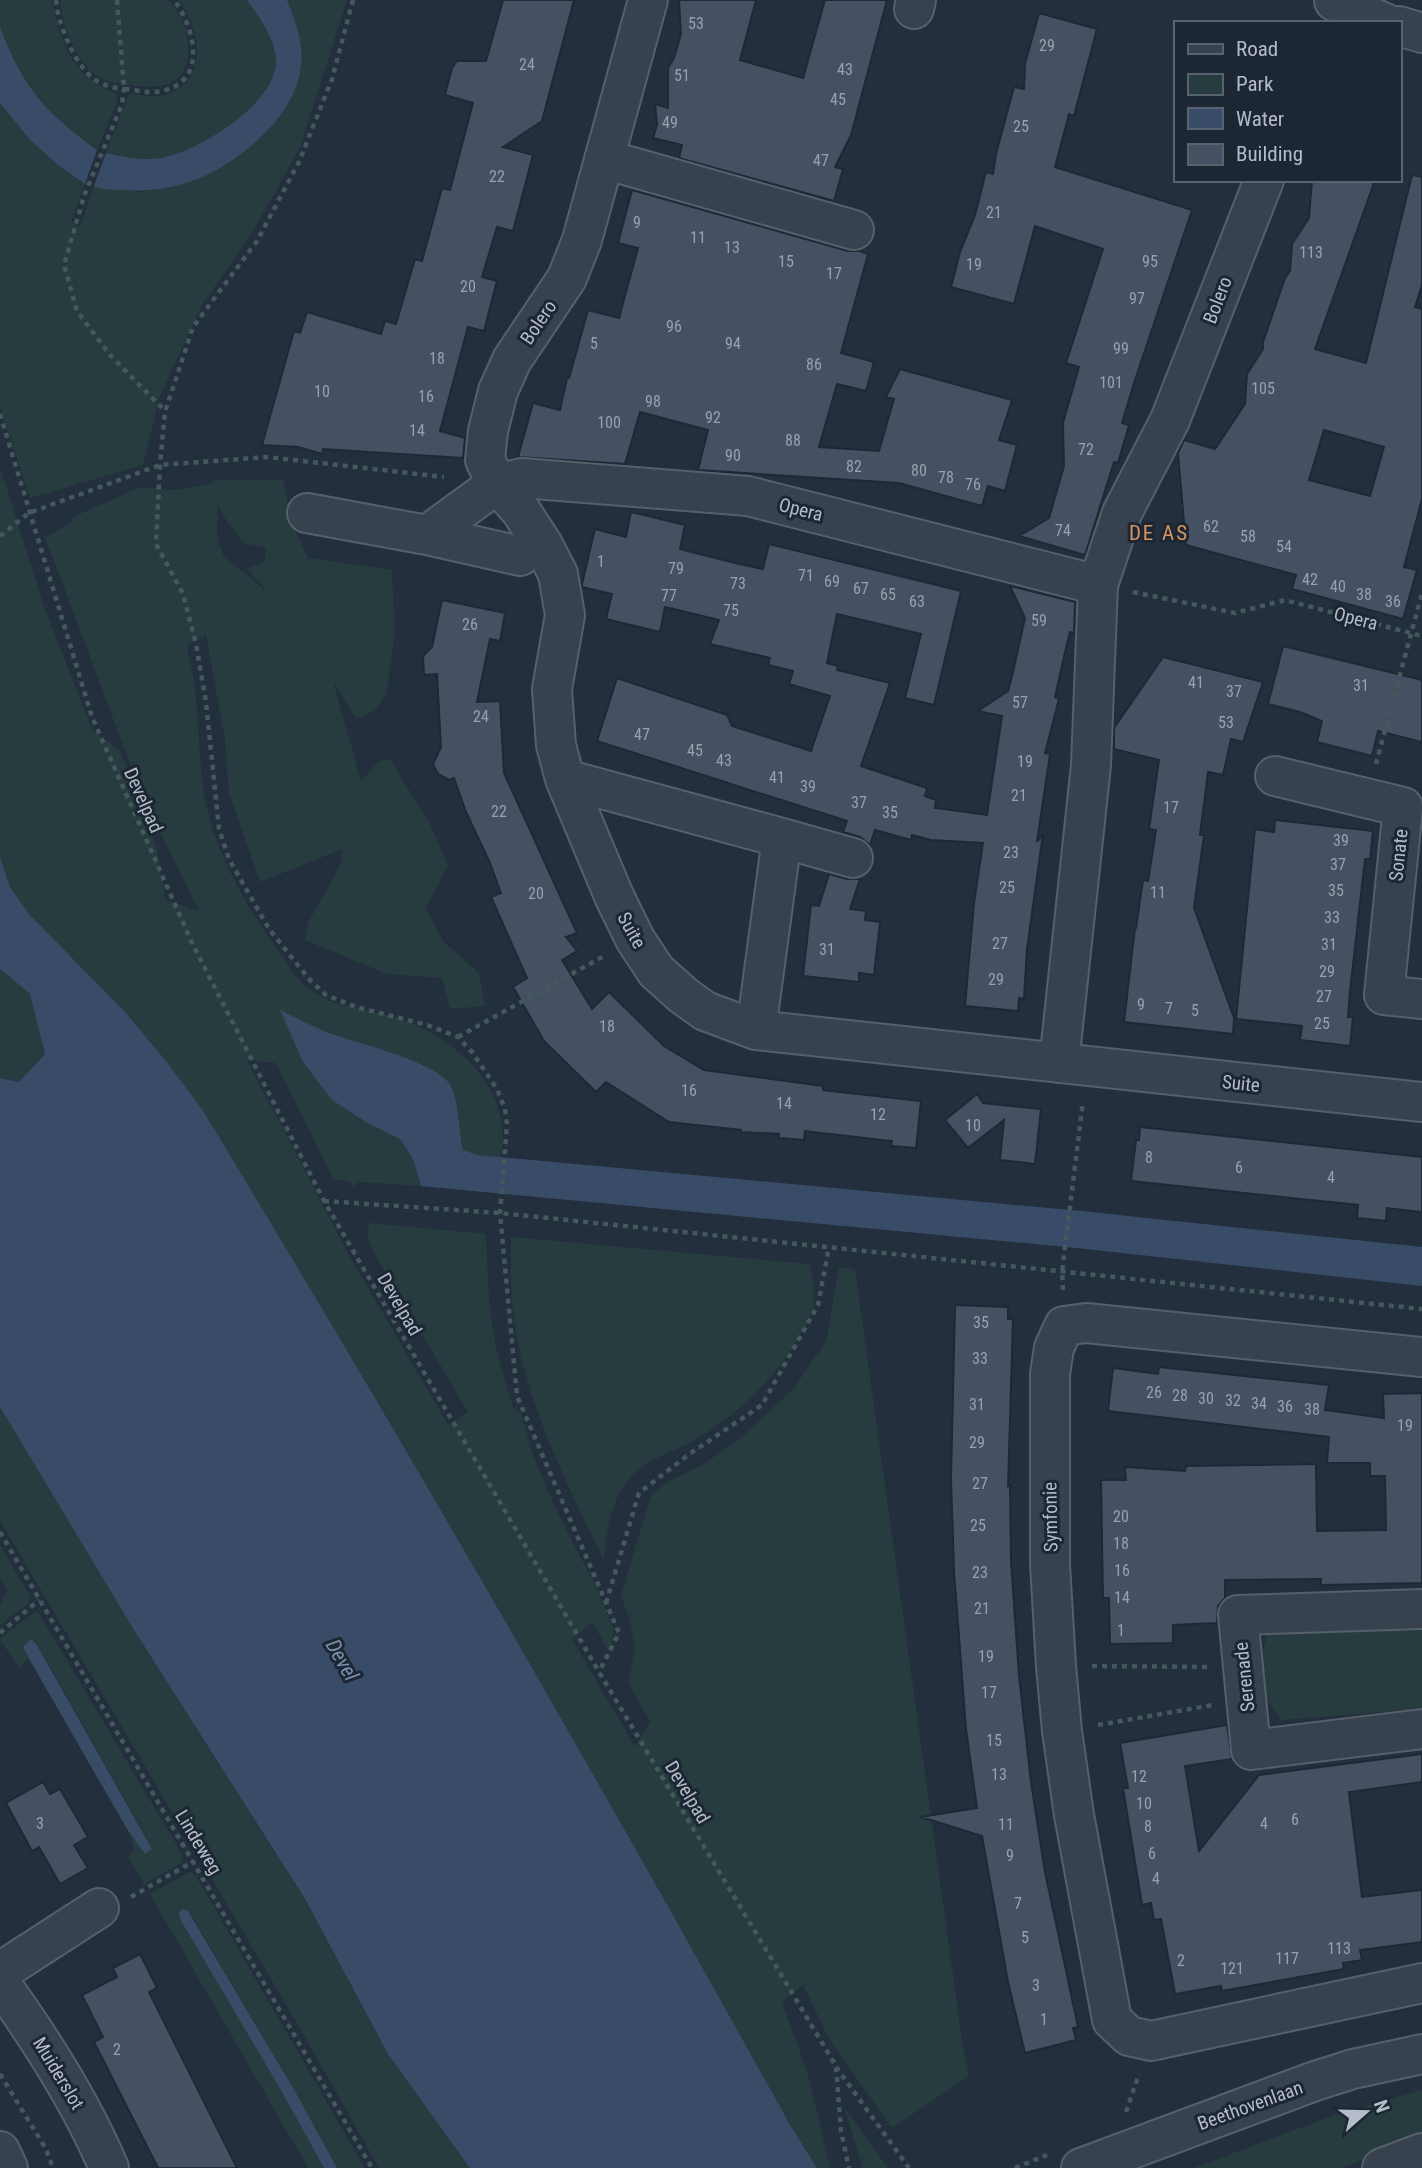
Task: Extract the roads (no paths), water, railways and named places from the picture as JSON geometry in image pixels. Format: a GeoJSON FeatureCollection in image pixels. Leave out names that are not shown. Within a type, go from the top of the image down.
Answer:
{"type":"FeatureCollection","features":[{"type":"Feature","properties":{"kind":"street","name":"Bolero"},"geometry":{"type":"LineString","coordinates":[[497,484],[485,460],[488,431],[498,391],[512,360],[567,278],[582,240],[648,0]]}},
{"type":"Feature","properties":{"kind":"street"},"geometry":{"type":"LineString","coordinates":[[1327,21],[1334,0],[1381,21]]}},
{"type":"Feature","properties":{"kind":"street"},"geometry":{"type":"LineString","coordinates":[[1401,27],[1422,33]]}},
{"type":"Feature","properties":{"kind":"street"},"geometry":{"type":"LineString","coordinates":[[604,159],[854,230]]}},
{"type":"Feature","properties":{"kind":"street","name":"Bolero"},"geometry":{"type":"LineString","coordinates":[[1098,585],[1122,513],[1170,420],[1263,182]]}},
{"type":"Feature","properties":{"kind":"street","name":"Opera"},"geometry":{"type":"LineString","coordinates":[[497,484],[522,478],[748,496],[1098,585]]}},
{"type":"Feature","properties":{"kind":"street"},"geometry":{"type":"LineString","coordinates":[[427,535],[497,484]]}},
{"type":"Feature","properties":{"kind":"street","name":"Suite"},"geometry":{"type":"LineString","coordinates":[[497,484],[521,511],[558,573],[565,615],[552,689],[556,745],[565,779],[635,939],[656,971],[705,1011],[756,1030],[1422,1102]]}},
{"type":"Feature","properties":{"kind":"street"},"geometry":{"type":"LineString","coordinates":[[307,513],[427,535],[520,556]]}},
{"type":"Feature","properties":{"kind":"street"},"geometry":{"type":"LineString","coordinates":[[1073,1065],[1091,765],[1098,585]]}},
{"type":"Feature","properties":{"kind":"street","name":"Sonate"},"geometry":{"type":"LineString","coordinates":[[1275,776],[1404,807],[1384,995],[1422,999]]}},
{"type":"Feature","properties":{"kind":"street"},"geometry":{"type":"LineString","coordinates":[[565,779],[853,858]]}},
{"type":"Feature","properties":{"kind":"street"},"geometry":{"type":"LineString","coordinates":[[756,1030],[782,838]]}},
{"type":"Feature","properties":{"kind":"street","name":"Symfonie"},"geometry":{"type":"LineString","coordinates":[[1422,1357],[1086,1323],[1064,1326],[1054,1348],[1050,1374],[1050,1564],[1062,1731],[1074,1815],[1112,2020],[1129,2036],[1151,2040],[1422,1983]]}},
{"type":"Feature","properties":{"kind":"street","name":"Serenade"},"geometry":{"type":"LineString","coordinates":[[1422,1609],[1238,1615],[1251,1750],[1422,1729]]}},
{"type":"Feature","properties":{"kind":"street"},"geometry":{"type":"LineString","coordinates":[[0,1972],[99,1908]]}},
{"type":"Feature","properties":{"kind":"street","name":"Muiderslot"},"geometry":{"type":"LineString","coordinates":[[0,1983],[64,2078],[95,2135],[109,2168]]}},
{"type":"Feature","properties":{"kind":"street","name":"Beethovenlaan"},"geometry":{"type":"LineString","coordinates":[[1081,2168],[1315,2081],[1422,2054]]}},
{"type":"Feature","properties":{"kind":"street"},"geometry":{"type":"LineString","coordinates":[[0,2151],[8,2168]]}},
{"type":"Feature","properties":{"kind":"street"},"geometry":{"type":"LineString","coordinates":[[1381,2168],[1422,2153]]}},
{"type":"Feature","properties":{"kind":"water"},"geometry":{"type":"Polygon","coordinates":[[[247,0],[287,0],[299,35],[300,73],[295,90],[274,123],[244,152],[195,180],[149,190],[111,190],[94,186],[106,153],[150,159],[181,152],[217,134],[252,107],[274,75],[276,58],[265,28],[247,0]]]}},
{"type":"Feature","properties":{"kind":"water"},"geometry":{"type":"Polygon","coordinates":[[[0,27],[17,66],[38,97],[63,124],[97,150],[85,184],[30,140],[0,103],[0,27]]]}},
{"type":"Feature","properties":{"kind":"water","name":"Devel"},"geometry":{"type":"Polygon","coordinates":[[[0,857],[10,887],[30,915],[126,1013],[202,1109],[501,1613],[817,2168],[470,2168],[388,2054],[305,1899],[134,1630],[0,1407],[0,1078],[19,1082],[45,1054],[30,994],[0,969],[0,857]]]}},
{"type":"Feature","properties":{"kind":"water"},"geometry":{"type":"Polygon","coordinates":[[[280,1010],[324,1031],[409,1059],[439,1074],[448,1082],[455,1097],[463,1150],[478,1155],[1081,1211],[1422,1247],[1422,1286],[1077,1248],[421,1186],[413,1159],[400,1139],[366,1122],[332,1100],[303,1062],[280,1010]]]}},
{"type":"Feature","properties":{"kind":"water"},"geometry":{"type":"Polygon","coordinates":[[[31,1639],[37,1645],[152,1849],[145,1854],[127,1829],[28,1657],[23,1647],[31,1639]]]}},
{"type":"Feature","properties":{"kind":"water"},"geometry":{"type":"Polygon","coordinates":[[[183,1909],[188,1911],[296,2093],[337,2168],[324,2168],[180,1919],[179,1912],[183,1909]]]}},
{"type":"Feature","properties":{"kind":"district","name":"DE AS"},"geometry":{"type":"Point","coordinates":[1159,533]}}]}
